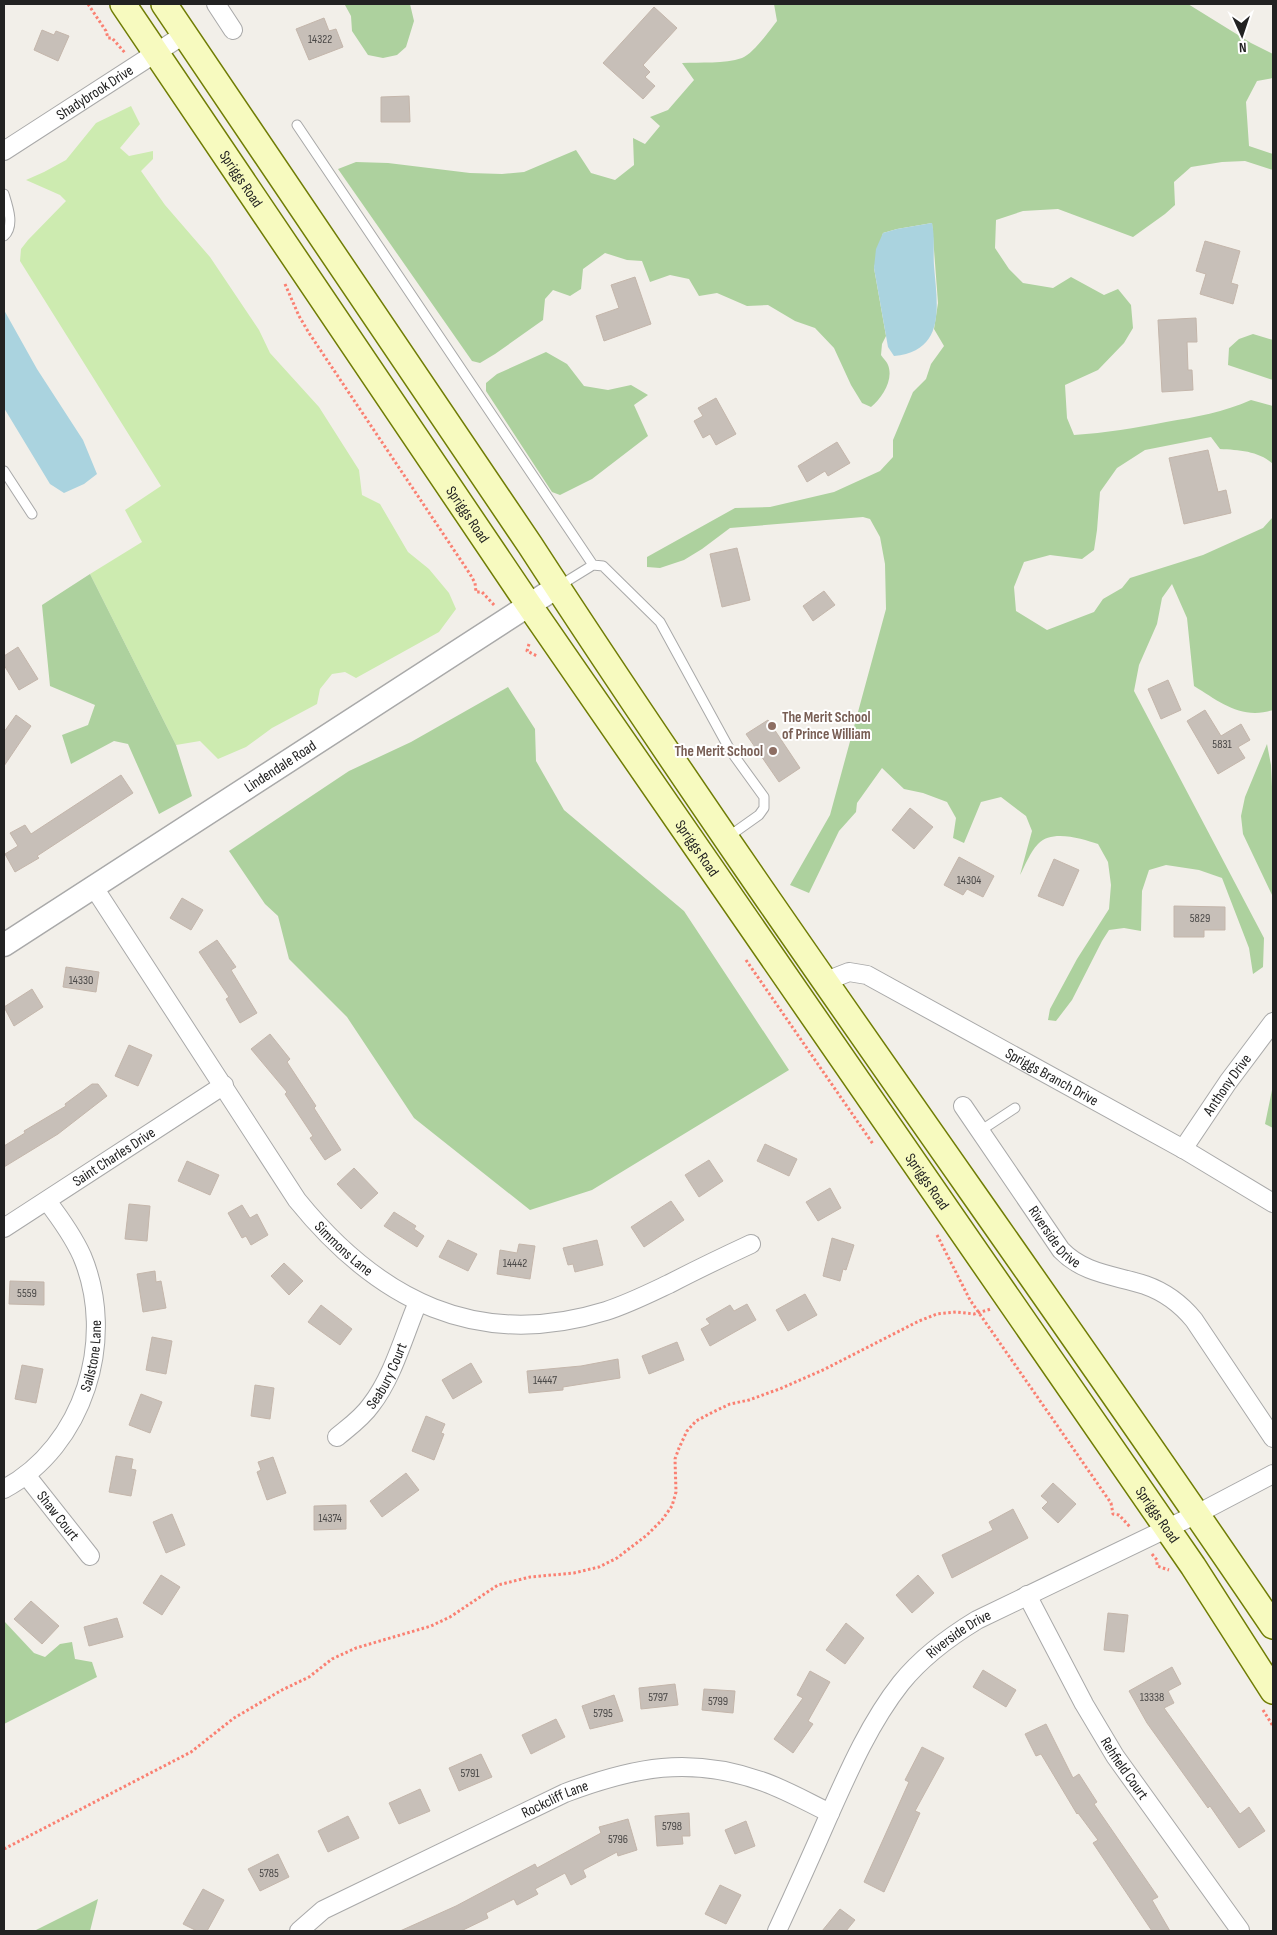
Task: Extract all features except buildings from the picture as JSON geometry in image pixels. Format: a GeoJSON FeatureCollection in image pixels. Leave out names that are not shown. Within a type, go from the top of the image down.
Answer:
{"type":"FeatureCollection","features":[{"type":"Feature","properties":{"kind":"main road","name":"Spriggs Road"},"geometry":{"type":"LineString","coordinates":[[123,4],[528,605],[1193,1566],[1273,1691]]}},
{"type":"Feature","properties":{"kind":"main road","name":"Spriggs Road"},"geometry":{"type":"LineString","coordinates":[[164,4],[726,838],[1273,1626]]}},
{"type":"Feature","properties":{"kind":"street"},"geometry":{"type":"LineString","coordinates":[[216,4],[233,30]]}},
{"type":"Feature","properties":{"kind":"street","name":"Shadybrook Drive"},"geometry":{"type":"LineString","coordinates":[[4,151],[185,34]]}},
{"type":"Feature","properties":{"kind":"street","name":"Lindendale Road"},"geometry":{"type":"LineString","coordinates":[[4,944],[557,587]]}},
{"type":"Feature","properties":{"kind":"street","name":"Simmons Lane"},"geometry":{"type":"LineString","coordinates":[[93,886],[297,1200],[320,1228],[352,1259],[382,1282],[418,1302],[442,1312],[506,1325],[538,1325],[570,1320],[630,1302],[751,1244]]}},
{"type":"Feature","properties":{"kind":"street","name":"Spriggs Branch Drive"},"geometry":{"type":"LineString","coordinates":[[826,982],[849,972],[867,975],[1183,1149],[1273,1203]]}},
{"type":"Feature","properties":{"kind":"street","name":"Anthony Drive"},"geometry":{"type":"LineString","coordinates":[[1183,1149],[1228,1082],[1273,1022]]}},
{"type":"Feature","properties":{"kind":"street","name":"Saint Charles Drive"},"geometry":{"type":"LineString","coordinates":[[4,1228],[224,1085]]}},
{"type":"Feature","properties":{"kind":"street","name":"Riverside Drive"},"geometry":{"type":"LineString","coordinates":[[963,1106],[1068,1258],[1097,1273],[1136,1282],[1156,1290],[1175,1301],[1187,1312],[1273,1438]]}},
{"type":"Feature","properties":{"kind":"street","name":"Sailstone Lane"},"geometry":{"type":"LineString","coordinates":[[4,1489],[26,1475],[56,1446],[71,1423],[85,1393],[91,1372],[95,1344],[95,1312],[90,1280],[68,1230],[47,1200]]}},
{"type":"Feature","properties":{"kind":"street","name":"Seabury Court"},"geometry":{"type":"LineString","coordinates":[[337,1437],[357,1421],[384,1386],[418,1302]]}},
{"type":"Feature","properties":{"kind":"street","name":"Riverside Drive"},"geometry":{"type":"LineString","coordinates":[[777,1931],[866,1737],[888,1701],[924,1658],[955,1633],[978,1620],[1197,1514],[1273,1474]]}},
{"type":"Feature","properties":{"kind":"street","name":"Shaw Court"},"geometry":{"type":"LineString","coordinates":[[26,1475],[90,1556]]}},
{"type":"Feature","properties":{"kind":"street","name":"Rehfield Court"},"geometry":{"type":"LineString","coordinates":[[1027,1595],[1070,1678],[1115,1756],[1240,1930]]}},
{"type":"Feature","properties":{"kind":"street","name":"Rockcliff Lane"},"geometry":{"type":"LineString","coordinates":[[299,1931],[323,1910],[556,1798],[600,1780],[637,1770],[672,1766],[703,1767],[734,1772],[763,1781],[830,1813]]}},
{"type":"Feature","properties":{"kind":"lane"},"geometry":{"type":"LineString","coordinates":[[297,125],[593,565]]}},
{"type":"Feature","properties":{"kind":"lane"},"geometry":{"type":"LineString","coordinates":[[4,194],[10,219],[10,227],[4,236]]}},
{"type":"Feature","properties":{"kind":"lane"},"geometry":{"type":"LineString","coordinates":[[4,470],[32,514]]}},
{"type":"Feature","properties":{"kind":"lane"},"geometry":{"type":"LineString","coordinates":[[557,587],[593,565],[603,566],[660,622],[730,750],[764,797],[764,808],[759,814],[726,838]]}},
{"type":"Feature","properties":{"kind":"lane"},"geometry":{"type":"LineString","coordinates":[[980,1130],[1015,1108]]}},
{"type":"Feature","properties":{"kind":"path"},"geometry":{"type":"LineString","coordinates":[[88,4],[106,31],[108,38],[112,38]]}},
{"type":"Feature","properties":{"kind":"path"},"geometry":{"type":"LineString","coordinates":[[282,279],[309,333],[470,574],[475,584],[476,592],[482,592]]}},
{"type":"Feature","properties":{"kind":"path"},"geometry":{"type":"LineString","coordinates":[[529,644],[527,651],[540,660]]}},
{"type":"Feature","properties":{"kind":"path"},"geometry":{"type":"LineString","coordinates":[[740,952],[874,1145]]}},
{"type":"Feature","properties":{"kind":"path"},"geometry":{"type":"LineString","coordinates":[[936,1234],[963,1288],[979,1313],[1111,1502],[1113,1514],[1119,1514]]}},
{"type":"Feature","properties":{"kind":"path"},"geometry":{"type":"LineString","coordinates":[[4,1849],[191,1752],[234,1718],[282,1690],[309,1677],[332,1659],[374,1642],[401,1636],[431,1626],[450,1617],[498,1585],[530,1577],[574,1573],[599,1567],[617,1558],[647,1535],[672,1506],[677,1481],[675,1459],[687,1431],[696,1421],[730,1404],[749,1400],[782,1388],[919,1321],[938,1314],[956,1312],[979,1313],[1009,1302]]}},
{"type":"Feature","properties":{"kind":"path"},"geometry":{"type":"LineString","coordinates":[[1157,1560],[1157,1566]]}},
{"type":"Feature","properties":{"kind":"green space"},"geometry":{"type":"Polygon","coordinates":[[[341,4],[410,4],[414,21],[406,47],[397,55],[383,58],[368,55],[352,31],[351,16],[345,5],[341,4]]]}},
{"type":"Feature","properties":{"kind":"green space"},"geometry":{"type":"Polygon","coordinates":[[[774,4],[1188,4],[1251,43],[1273,54],[1273,78],[1257,81],[1246,102],[1249,146],[1273,154],[1273,170],[1245,161],[1222,162],[1191,167],[1174,182],[1175,205],[1133,237],[1058,209],[1023,211],[996,220],[995,248],[1009,269],[1023,283],[1053,288],[1071,277],[1104,295],[1118,289],[1131,305],[1133,328],[1124,343],[1098,370],[1065,385],[1067,418],[1074,435],[1120,430],[1199,416],[1231,408],[1251,400],[1273,406],[1273,464],[1255,454],[1220,449],[1211,437],[1145,450],[1117,468],[1100,492],[1094,550],[1082,559],[1050,555],[1024,562],[1014,587],[1016,611],[1047,630],[1094,612],[1103,599],[1122,588],[1130,578],[1203,555],[1263,528],[1273,517],[1273,710],[1251,713],[1231,708],[1194,686],[1187,618],[1172,584],[1162,598],[1157,624],[1139,665],[1134,691],[1264,938],[1263,967],[1253,974],[1249,948],[1222,878],[1199,870],[1166,865],[1149,870],[1142,891],[1141,931],[1124,928],[1109,930],[1072,1000],[1056,1021],[1048,1020],[1050,1009],[1077,959],[1109,909],[1111,885],[1108,862],[1098,844],[1067,836],[1044,839],[1033,851],[1020,875],[1032,831],[1026,816],[1001,797],[981,802],[964,843],[953,838],[956,818],[947,802],[923,793],[904,789],[882,768],[857,803],[856,812],[839,831],[809,893],[790,885],[830,815],[886,609],[885,564],[880,537],[870,519],[863,517],[730,528],[684,560],[660,568],[647,567],[647,557],[735,508],[770,507],[834,492],[880,471],[893,457],[893,440],[913,392],[926,379],[931,364],[944,346],[934,329],[938,303],[932,223],[883,233],[874,268],[886,336],[882,344],[881,355],[888,365],[889,377],[883,394],[871,407],[862,403],[851,385],[834,348],[815,328],[795,321],[768,305],[747,306],[717,293],[699,296],[689,279],[670,275],[650,282],[642,261],[627,260],[605,253],[583,269],[581,289],[570,296],[553,290],[545,299],[543,320],[480,363],[472,361],[338,169],[356,162],[388,163],[470,173],[502,174],[524,172],[576,150],[591,173],[615,180],[634,165],[633,138],[645,144],[660,126],[650,117],[668,110],[694,80],[682,63],[728,61],[746,56],[777,21],[774,4]]]}},
{"type":"Feature","properties":{"kind":"green space"},"geometry":{"type":"Polygon","coordinates":[[[131,106],[140,124],[120,148],[129,156],[153,151],[153,159],[141,171],[165,205],[210,257],[259,330],[270,353],[319,407],[359,470],[362,495],[380,504],[408,552],[429,569],[449,593],[456,609],[439,632],[356,678],[345,672],[332,674],[320,689],[317,704],[272,728],[246,747],[218,759],[200,741],[176,745],[90,574],[142,542],[125,510],[161,486],[20,261],[21,249],[66,201],[60,195],[26,180],[66,160],[96,123],[131,106]]]}},
{"type":"Feature","properties":{"kind":"green space"},"geometry":{"type":"Polygon","coordinates":[[[1253,334],[1273,340],[1273,380],[1228,365],[1229,348],[1239,339],[1253,334]]]}},
{"type":"Feature","properties":{"kind":"green space"},"geometry":{"type":"Polygon","coordinates":[[[546,352],[567,364],[584,386],[608,390],[631,385],[648,395],[634,405],[648,436],[592,479],[560,495],[552,492],[486,391],[486,383],[497,374],[546,352]]]}},
{"type":"Feature","properties":{"kind":"green space"},"geometry":{"type":"Polygon","coordinates":[[[90,574],[176,745],[192,796],[159,814],[128,744],[114,741],[71,764],[62,735],[88,725],[95,705],[50,686],[42,605],[90,574]]]}},
{"type":"Feature","properties":{"kind":"green space"},"geometry":{"type":"Polygon","coordinates":[[[508,687],[535,729],[536,761],[564,810],[684,911],[789,1070],[592,1190],[530,1210],[414,1118],[347,1017],[289,959],[278,916],[265,904],[229,851],[349,771],[411,742],[508,687]]]}},
{"type":"Feature","properties":{"kind":"green space"},"geometry":{"type":"Polygon","coordinates":[[[1267,744],[1273,789],[1273,897],[1243,834],[1241,816],[1245,797],[1267,744]]]}},
{"type":"Feature","properties":{"kind":"green space"},"geometry":{"type":"Polygon","coordinates":[[[1273,1085],[1273,1128],[1265,1124],[1273,1085]]]}},
{"type":"Feature","properties":{"kind":"green space"},"geometry":{"type":"Polygon","coordinates":[[[4,1621],[34,1653],[45,1657],[60,1644],[72,1642],[75,1659],[92,1662],[97,1677],[4,1724],[4,1621]]]}},
{"type":"Feature","properties":{"kind":"green space"},"geometry":{"type":"Polygon","coordinates":[[[98,1899],[90,1931],[34,1931],[98,1899]]]}},
{"type":"Feature","properties":{"kind":"water"},"geometry":{"type":"Polygon","coordinates":[[[932,223],[937,310],[935,323],[931,335],[923,345],[911,352],[894,356],[888,347],[874,268],[876,249],[883,233],[932,223]]]}},
{"type":"Feature","properties":{"kind":"water"},"geometry":{"type":"Polygon","coordinates":[[[4,310],[37,369],[83,440],[97,474],[84,484],[64,493],[50,484],[4,408],[4,310]]]}},
{"type":"Feature","properties":{"kind":"place","name":"The Merit School of Prince William"},"geometry":{"type":"Point","coordinates":[772,726]}},
{"type":"Feature","properties":{"kind":"place","name":"The Merit School"},"geometry":{"type":"Point","coordinates":[773,751]}}]}
